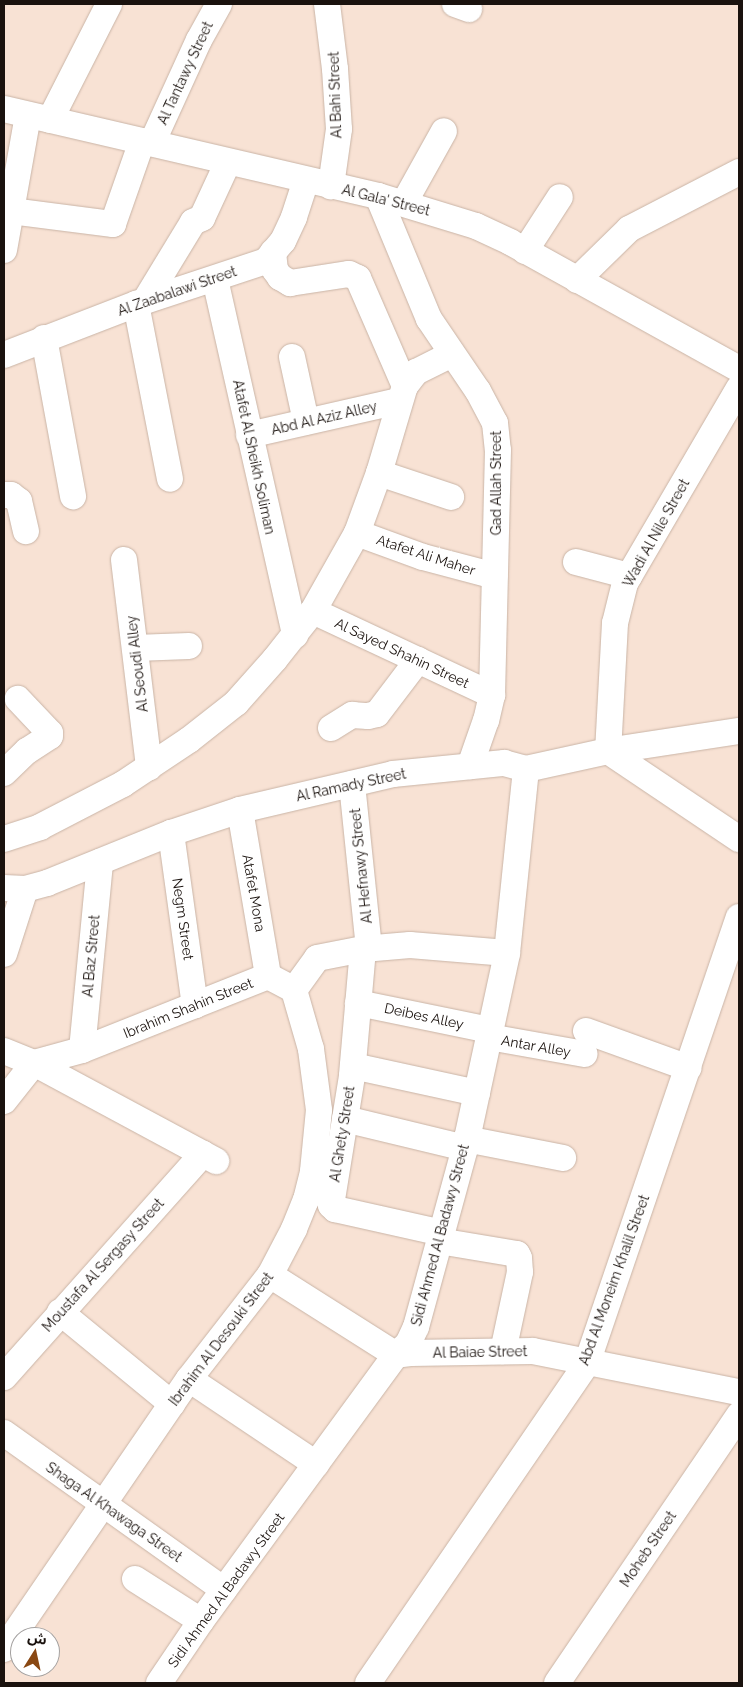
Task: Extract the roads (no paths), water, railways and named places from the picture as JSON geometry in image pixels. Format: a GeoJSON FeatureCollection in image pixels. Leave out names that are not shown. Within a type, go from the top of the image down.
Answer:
{"type":"FeatureCollection","features":[{"type":"Feature","properties":{"kind":"street"},"geometry":{"type":"LineString","coordinates":[[4,250],[27,115],[109,4]]}},
{"type":"Feature","properties":{"kind":"street","name":"Al Tantawy Street"},"geometry":{"type":"LineString","coordinates":[[11,211],[112,225],[116,220],[147,142],[219,4]]}},
{"type":"Feature","properties":{"kind":"street","name":"Al Bahi Street"},"geometry":{"type":"LineString","coordinates":[[327,4],[335,69],[339,129],[332,186]]}},
{"type":"Feature","properties":{"kind":"street","name":"Al Gala' Street"},"geometry":{"type":"LineString","coordinates":[[27,115],[378,196],[476,226],[739,369]]}},
{"type":"Feature","properties":{"kind":"street"},"geometry":{"type":"LineString","coordinates":[[404,203],[444,131]]}},
{"type":"Feature","properties":{"kind":"street"},"geometry":{"type":"LineString","coordinates":[[170,479],[141,303],[193,222],[202,218],[228,162]]}},
{"type":"Feature","properties":{"kind":"street"},"geometry":{"type":"LineString","coordinates":[[577,280],[629,229],[739,172]]}},
{"type":"Feature","properties":{"kind":"street","name":"Al Zaabalawi Street"},"geometry":{"type":"LineString","coordinates":[[4,355],[44,338],[141,303],[266,261],[283,241],[294,217],[306,180]]}},
{"type":"Feature","properties":{"kind":"street","name":"Gad Allah Street"},"geometry":{"type":"LineString","coordinates":[[378,196],[430,319],[478,391],[495,423],[498,450],[492,695],[486,720],[470,766]]}},
{"type":"Feature","properties":{"kind":"street"},"geometry":{"type":"LineString","coordinates":[[525,251],[560,197]]}},
{"type":"Feature","properties":{"kind":"street"},"geometry":{"type":"LineString","coordinates":[[273,252],[275,270],[280,277],[290,283],[349,274],[358,278],[402,394]]}},
{"type":"Feature","properties":{"kind":"street","name":"Atafet Al Sheikh Soliman"},"geometry":{"type":"LineString","coordinates":[[215,279],[244,443],[295,635]]}},
{"type":"Feature","properties":{"kind":"street"},"geometry":{"type":"LineString","coordinates":[[44,338],[73,496]]}},
{"type":"Feature","properties":{"kind":"street"},"geometry":{"type":"LineString","coordinates":[[4,839],[40,827],[123,784],[236,703],[295,635],[313,611],[357,533],[379,473],[402,394],[416,372],[452,354]]}},
{"type":"Feature","properties":{"kind":"street"},"geometry":{"type":"LineString","coordinates":[[292,357],[306,422]]}},
{"type":"Feature","properties":{"kind":"street","name":"Wadi Al Nile Street"},"geometry":{"type":"LineString","coordinates":[[608,751],[615,623],[619,603],[629,576],[739,388]]}},
{"type":"Feature","properties":{"kind":"street","name":"Abd Al Aziz Alley"},"geometry":{"type":"LineString","coordinates":[[244,443],[306,422],[402,394]]}},
{"type":"Feature","properties":{"kind":"street"},"geometry":{"type":"LineString","coordinates":[[379,473],[451,497]]}},
{"type":"Feature","properties":{"kind":"street"},"geometry":{"type":"LineString","coordinates":[[4,495],[11,495],[19,500],[26,531]]}},
{"type":"Feature","properties":{"kind":"street","name":"Atafet Ali Maher"},"geometry":{"type":"LineString","coordinates":[[357,533],[423,557],[495,576]]}},
{"type":"Feature","properties":{"kind":"street","name":"Al Seoudi Alley"},"geometry":{"type":"LineString","coordinates":[[124,560],[149,767]]}},
{"type":"Feature","properties":{"kind":"street"},"geometry":{"type":"LineString","coordinates":[[576,562],[629,576]]}},
{"type":"Feature","properties":{"kind":"street","name":"Al Sayed Shahin Street"},"geometry":{"type":"LineString","coordinates":[[313,611],[492,695]]}},
{"type":"Feature","properties":{"kind":"street"},"geometry":{"type":"LineString","coordinates":[[135,648],[189,646]]}},
{"type":"Feature","properties":{"kind":"street"},"geometry":{"type":"LineString","coordinates":[[331,728],[352,715],[368,716],[377,714],[418,660]]}},
{"type":"Feature","properties":{"kind":"street"},"geometry":{"type":"LineString","coordinates":[[6,765],[48,739],[50,735],[18,699]]}},
{"type":"Feature","properties":{"kind":"street","name":"Al Ramady Street"},"geometry":{"type":"LineString","coordinates":[[14,889],[100,862],[171,833],[240,810],[392,774],[504,763],[526,770],[608,751],[739,731]]}},
{"type":"Feature","properties":{"kind":"street"},"geometry":{"type":"LineString","coordinates":[[608,751],[739,839]]}},
{"type":"Feature","properties":{"kind":"street","name":"Sidi Ahmed Al Badawy Street"},"geometry":{"type":"LineString","coordinates":[[160,1683],[201,1621],[396,1355],[408,1344],[416,1327],[466,1143],[507,953],[526,770]]}},
{"type":"Feature","properties":{"kind":"street","name":"Al Hefnawy Street"},"geometry":{"type":"LineString","coordinates":[[352,784],[366,949]]}},
{"type":"Feature","properties":{"kind":"street","name":"Atafet Mona"},"geometry":{"type":"LineString","coordinates":[[240,810],[268,976]]}},
{"type":"Feature","properties":{"kind":"street","name":"Negm Street"},"geometry":{"type":"LineString","coordinates":[[171,833],[195,1005]]}},
{"type":"Feature","properties":{"kind":"street","name":"Al Baz Street"},"geometry":{"type":"LineString","coordinates":[[82,1050],[100,862]]}},
{"type":"Feature","properties":{"kind":"street"},"geometry":{"type":"LineString","coordinates":[[4,954],[14,889]]}},
{"type":"Feature","properties":{"kind":"street","name":"Abd Al Moneim Khalil Street"},"geometry":{"type":"LineString","coordinates":[[368,1683],[587,1363],[739,917]]}},
{"type":"Feature","properties":{"kind":"street"},"geometry":{"type":"LineString","coordinates":[[294,990],[318,958],[366,949],[410,945],[507,953]]}},
{"type":"Feature","properties":{"kind":"street","name":"Al Ghety Street"},"geometry":{"type":"LineString","coordinates":[[366,949],[358,1003],[353,1066],[331,1202],[333,1208],[440,1237]]}},
{"type":"Feature","properties":{"kind":"street","name":"Ibrahim Shahin Street"},"geometry":{"type":"LineString","coordinates":[[34,1062],[82,1050],[268,976],[294,990]]}},
{"type":"Feature","properties":{"kind":"street","name":"Ibrahim Al Desouki Street"},"geometry":{"type":"LineString","coordinates":[[4,1649],[101,1504],[172,1404],[270,1275],[294,1229],[306,1200],[313,1171],[318,1110],[311,1049],[294,990]]}},
{"type":"Feature","properties":{"kind":"street","name":"Deibes Alley"},"geometry":{"type":"LineString","coordinates":[[358,1003],[490,1033]]}},
{"type":"Feature","properties":{"kind":"street","name":"Antar Alley"},"geometry":{"type":"LineString","coordinates":[[490,1033],[585,1042],[689,1068]]}},
{"type":"Feature","properties":{"kind":"street"},"geometry":{"type":"LineString","coordinates":[[4,1051],[34,1062],[4,1101]]}},
{"type":"Feature","properties":{"kind":"street","name":"Moustafa Al Sergasy Street"},"geometry":{"type":"LineString","coordinates":[[4,1377],[60,1312],[210,1158],[34,1062]]}},
{"type":"Feature","properties":{"kind":"street"},"geometry":{"type":"LineString","coordinates":[[353,1066],[477,1093]]}},
{"type":"Feature","properties":{"kind":"street"},"geometry":{"type":"LineString","coordinates":[[345,1119],[466,1143],[563,1158]]}},
{"type":"Feature","properties":{"kind":"street"},"geometry":{"type":"LineString","coordinates":[[440,1237],[516,1254],[519,1258],[520,1272],[502,1351]]}},
{"type":"Feature","properties":{"kind":"street"},"geometry":{"type":"LineString","coordinates":[[270,1275],[396,1355]]}},
{"type":"Feature","properties":{"kind":"street"},"geometry":{"type":"LineString","coordinates":[[60,1312],[172,1404]]}},
{"type":"Feature","properties":{"kind":"street","name":"Al Baiae Street"},"geometry":{"type":"LineString","coordinates":[[396,1355],[410,1353],[533,1351],[739,1392]]}},
{"type":"Feature","properties":{"kind":"street"},"geometry":{"type":"LineString","coordinates":[[190,1379],[316,1464]]}},
{"type":"Feature","properties":{"kind":"street","name":"Moheb Street"},"geometry":{"type":"LineString","coordinates":[[557,1683],[739,1416]]}},
{"type":"Feature","properties":{"kind":"street","name":"Shaga Al Khawaga Street"},"geometry":{"type":"LineString","coordinates":[[4,1433],[224,1590]]}},
{"type":"Feature","properties":{"kind":"street"},"geometry":{"type":"LineString","coordinates":[[136,1579],[201,1621]]}}]}
